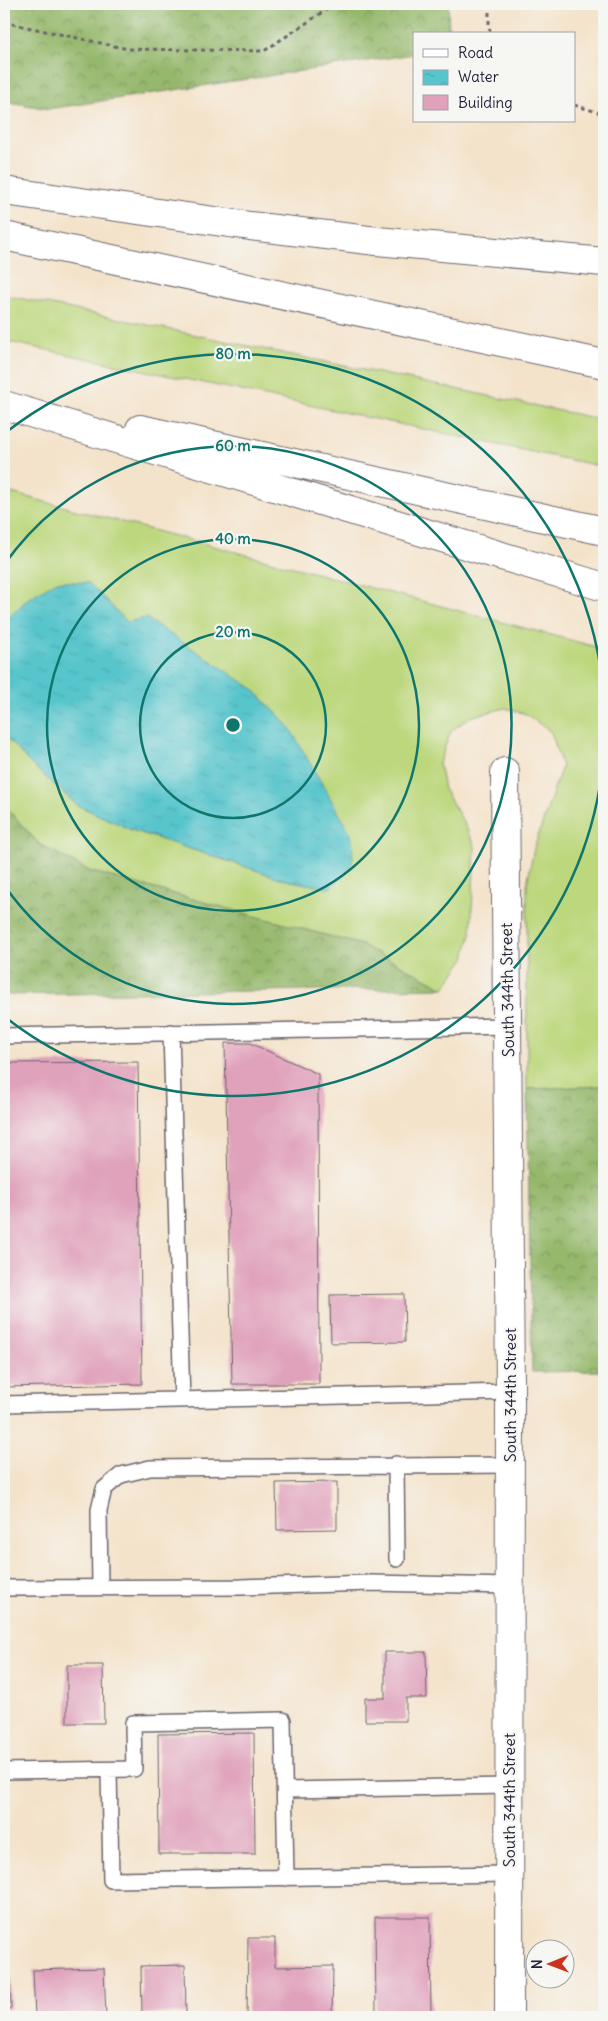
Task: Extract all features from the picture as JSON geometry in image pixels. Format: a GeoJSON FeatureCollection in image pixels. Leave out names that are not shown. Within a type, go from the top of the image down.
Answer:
{"type":"FeatureCollection","features":[{"type":"Feature","properties":{"kind":"main road"},"geometry":{"type":"LineString","coordinates":[[4,190],[250,226],[377,241],[604,262]]}},
{"type":"Feature","properties":{"kind":"main road"},"geometry":{"type":"LineString","coordinates":[[4,236],[604,364]]}},
{"type":"Feature","properties":{"kind":"main road"},"geometry":{"type":"LineString","coordinates":[[4,399],[604,531]]}},
{"type":"Feature","properties":{"kind":"main road"},"geometry":{"type":"LineString","coordinates":[[4,405],[604,587]]}},
{"type":"Feature","properties":{"kind":"main road","name":"South 344th Street"},"geometry":{"type":"LineString","coordinates":[[505,772],[510,1392],[509,2017]]}},
{"type":"Feature","properties":{"kind":"lane"},"geometry":{"type":"LineString","coordinates":[[4,1036],[508,1026]]}},
{"type":"Feature","properties":{"kind":"lane"},"geometry":{"type":"LineString","coordinates":[[171,1032],[182,1400]]}},
{"type":"Feature","properties":{"kind":"lane"},"geometry":{"type":"LineString","coordinates":[[4,1404],[510,1392]]}},
{"type":"Feature","properties":{"kind":"lane"},"geometry":{"type":"LineString","coordinates":[[396,1464],[397,1559]]}},
{"type":"Feature","properties":{"kind":"lane"},"geometry":{"type":"LineString","coordinates":[[100,1587],[99,1510],[104,1489],[121,1475],[150,1468],[510,1464]]}},
{"type":"Feature","properties":{"kind":"lane"},"geometry":{"type":"LineString","coordinates":[[4,1588],[240,1587],[371,1583],[510,1586]]}},
{"type":"Feature","properties":{"kind":"lane"},"geometry":{"type":"LineString","coordinates":[[4,1771],[134,1769],[133,1723],[283,1720],[286,1878]]}},
{"type":"Feature","properties":{"kind":"lane"},"geometry":{"type":"LineString","coordinates":[[109,1770],[111,1880],[508,1874]]}},
{"type":"Feature","properties":{"kind":"lane"},"geometry":{"type":"LineString","coordinates":[[285,1790],[509,1786]]}},
{"type":"Feature","properties":{"kind":"path"},"geometry":{"type":"LineString","coordinates":[[4,22],[128,49],[264,51],[335,4]]}},
{"type":"Feature","properties":{"kind":"path"},"geometry":{"type":"LineString","coordinates":[[489,4],[491,32]]}},
{"type":"Feature","properties":{"kind":"path"},"geometry":{"type":"LineString","coordinates":[[576,106],[604,114]]}},
{"type":"Feature","properties":{"kind":"green space"},"geometry":{"type":"Polygon","coordinates":[[[4,4],[448,4],[449,32],[413,32],[413,54],[48,109],[4,101],[4,4]]]}},
{"type":"Feature","properties":{"kind":"green space"},"geometry":{"type":"Polygon","coordinates":[[[4,295],[604,420],[604,467],[4,341],[4,295]]]}},
{"type":"Feature","properties":{"kind":"green space"},"geometry":{"type":"Polygon","coordinates":[[[4,491],[604,649],[604,1086],[527,1089],[527,884],[534,848],[562,766],[551,732],[526,714],[505,708],[470,717],[451,731],[439,763],[444,789],[475,846],[471,934],[465,958],[444,988],[362,945],[89,871],[39,844],[4,805],[4,735],[30,763],[77,805],[132,830],[286,880],[329,888],[127,622],[89,583],[29,598],[4,621],[4,491]]]}},
{"type":"Feature","properties":{"kind":"green space"},"geometry":{"type":"Polygon","coordinates":[[[4,805],[39,844],[89,871],[362,945],[444,988],[4,995],[4,805]]]}},
{"type":"Feature","properties":{"kind":"green space"},"geometry":{"type":"Polygon","coordinates":[[[604,1086],[604,1371],[532,1372],[527,1089],[604,1086]]]}},
{"type":"Feature","properties":{"kind":"water"},"geometry":{"type":"Polygon","coordinates":[[[57,581],[89,583],[127,622],[146,618],[252,688],[288,725],[351,834],[353,853],[351,866],[344,876],[329,888],[286,880],[132,830],[77,805],[30,763],[4,735],[4,621],[29,598],[57,581]]]}},
{"type":"Feature","properties":{"kind":"building"},"geometry":{"type":"Polygon","coordinates":[[[556,4],[592,4],[592,7],[556,6],[556,4]]]}},
{"type":"Feature","properties":{"kind":"building"},"geometry":{"type":"Polygon","coordinates":[[[225,1043],[250,1043],[318,1074],[319,1384],[232,1384],[225,1043]]]}},
{"type":"Feature","properties":{"kind":"building"},"geometry":{"type":"Polygon","coordinates":[[[138,1062],[142,1384],[4,1387],[4,1063],[138,1062]]]}},
{"type":"Feature","properties":{"kind":"building"},"geometry":{"type":"Polygon","coordinates":[[[404,1294],[405,1342],[331,1343],[330,1295],[404,1294]]]}},
{"type":"Feature","properties":{"kind":"building"},"geometry":{"type":"Polygon","coordinates":[[[337,1482],[337,1529],[277,1530],[276,1483],[337,1482]]]}},
{"type":"Feature","properties":{"kind":"building"},"geometry":{"type":"Polygon","coordinates":[[[385,1652],[426,1652],[427,1698],[406,1698],[406,1721],[365,1721],[365,1698],[385,1698],[385,1652]]]}},
{"type":"Feature","properties":{"kind":"building"},"geometry":{"type":"Polygon","coordinates":[[[67,1665],[103,1665],[104,1723],[67,1723],[67,1665]]]}},
{"type":"Feature","properties":{"kind":"building"},"geometry":{"type":"Polygon","coordinates":[[[254,1733],[255,1854],[159,1854],[158,1734],[254,1733]]]}},
{"type":"Feature","properties":{"kind":"building"},"geometry":{"type":"Polygon","coordinates":[[[375,1917],[430,1917],[431,2017],[376,2017],[375,1917]]]}},
{"type":"Feature","properties":{"kind":"building"},"geometry":{"type":"Polygon","coordinates":[[[248,1938],[275,1938],[275,1967],[333,1966],[332,2017],[247,2017],[248,1938]]]}},
{"type":"Feature","properties":{"kind":"building"},"geometry":{"type":"Polygon","coordinates":[[[185,1965],[186,2013],[142,2014],[141,1966],[185,1965]]]}},
{"type":"Feature","properties":{"kind":"building"},"geometry":{"type":"Polygon","coordinates":[[[4,1966],[10,1966],[11,2009],[4,2010],[4,1966]]]}},
{"type":"Feature","properties":{"kind":"building"},"geometry":{"type":"Polygon","coordinates":[[[104,1968],[106,2017],[35,2017],[33,1970],[104,1968]]]}}]}
